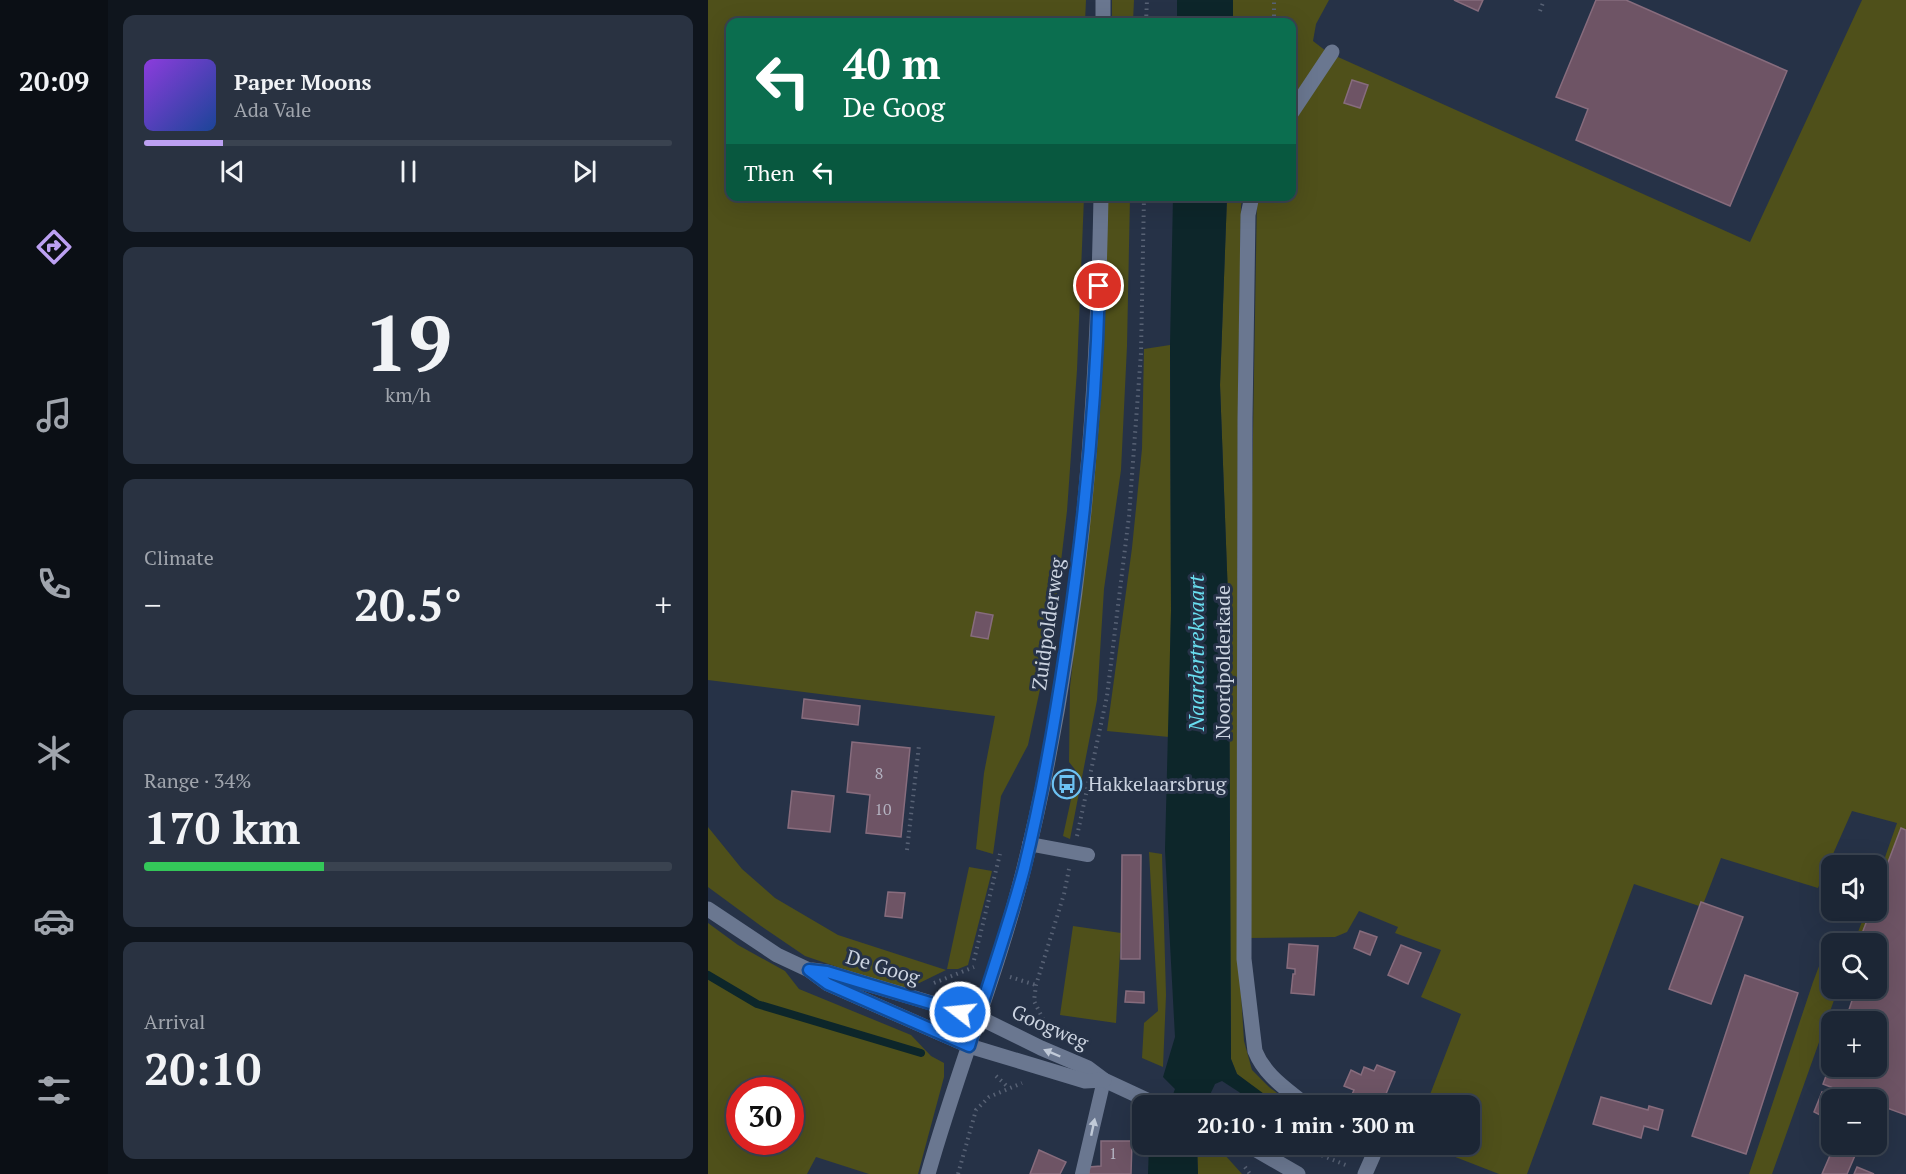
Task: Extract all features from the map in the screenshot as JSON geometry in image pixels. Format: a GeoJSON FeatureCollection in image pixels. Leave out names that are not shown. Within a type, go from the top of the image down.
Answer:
{"type":"FeatureCollection","features":[{"type":"Feature","properties":{"kind":"street"},"geometry":{"type":"LineString","coordinates":[[1103,18],[1104,0]]}},
{"type":"Feature","properties":{"kind":"street"},"geometry":{"type":"LineString","coordinates":[[1296,106],[1332,52]]}},
{"type":"Feature","properties":{"kind":"street","name":"Zuidpolderweg"},"geometry":{"type":"LineString","coordinates":[[928,1174],[1007,927],[1029,844],[1059,692],[1083,529],[1090,456],[1101,201]]}},
{"type":"Feature","properties":{"kind":"street","name":"Noordpolderkade"},"geometry":{"type":"LineString","coordinates":[[1251,201],[1248,215],[1245,419],[1244,959],[1255,1051],[1261,1065],[1294,1095]]}},
{"type":"Feature","properties":{"kind":"street","name":"De Goog"},"geometry":{"type":"LineString","coordinates":[[708,909],[777,955],[809,970],[828,984],[969,1046]]}},
{"type":"Feature","properties":{"kind":"street","name":"De Goog"},"geometry":{"type":"LineString","coordinates":[[809,970],[827,972],[978,1017]]}},
{"type":"Feature","properties":{"kind":"street","name":"Googweg"},"geometry":{"type":"LineString","coordinates":[[978,1017],[1088,1068],[1104,1080],[1135,1095]]}},
{"type":"Feature","properties":{"kind":"street","name":"Googweg"},"geometry":{"type":"LineString","coordinates":[[969,1046],[1085,1081],[1104,1080]]}},
{"type":"Feature","properties":{"kind":"street"},"geometry":{"type":"LineString","coordinates":[[1265,1155],[1299,1174]]}},
{"type":"Feature","properties":{"kind":"street"},"geometry":{"type":"LineString","coordinates":[[1365,1174],[1372,1155]]}},
{"type":"Feature","properties":{"kind":"lane"},"geometry":{"type":"LineString","coordinates":[[1029,844],[1088,855]]}},
{"type":"Feature","properties":{"kind":"lane"},"geometry":{"type":"LineString","coordinates":[[1082,1174],[1104,1080]]}},
{"type":"Feature","properties":{"kind":"path"},"geometry":{"type":"LineString","coordinates":[[1146,18],[1147,0]]}},
{"type":"Feature","properties":{"kind":"path"},"geometry":{"type":"LineString","coordinates":[[1274,0],[1274,18]]}},
{"type":"Feature","properties":{"kind":"path"},"geometry":{"type":"LineString","coordinates":[[1540,10],[1544,0]]}},
{"type":"Feature","properties":{"kind":"path"},"geometry":{"type":"LineString","coordinates":[[1074,852],[1107,696],[1129,516],[1141,353],[1144,201]]}},
{"type":"Feature","properties":{"kind":"path"},"geometry":{"type":"LineString","coordinates":[[908,850],[919,745]]}},
{"type":"Feature","properties":{"kind":"path","name":"Googweg"},"geometry":{"type":"LineString","coordinates":[[1047,1027],[1034,1001],[1036,985],[1064,894],[1074,852]]}},
{"type":"Feature","properties":{"kind":"path"},"geometry":{"type":"LineString","coordinates":[[973,967],[1000,854]]}},
{"type":"Feature","properties":{"kind":"path"},"geometry":{"type":"LineString","coordinates":[[958,1174],[976,1110],[989,1097],[1009,1088]]}},
{"type":"Feature","properties":{"kind":"path"},"geometry":{"type":"LineString","coordinates":[[1320,1155],[1365,1174]]}},
{"type":"Feature","properties":{"kind":"shaded area"},"geometry":{"type":"Polygon","coordinates":[[[708,0],[1086,0],[1085,18],[726,18],[726,201],[1084,201],[1077,370],[1067,511],[1053,629],[1028,745],[1001,796],[993,854],[976,849],[984,773],[995,716],[708,680],[708,0]]]}},
{"type":"Feature","properties":{"kind":"shaded area"},"geometry":{"type":"Polygon","coordinates":[[[1112,0],[1134,0],[1133,18],[1112,18],[1112,0]]]}},
{"type":"Feature","properties":{"kind":"shaded area"},"geometry":{"type":"Polygon","coordinates":[[[1233,0],[1329,0],[1316,24],[1313,41],[1326,51],[1296,94],[1296,18],[1233,18],[1233,0]]]}},
{"type":"Feature","properties":{"kind":"shaded area"},"geometry":{"type":"Polygon","coordinates":[[[1862,0],[1906,0],[1906,953],[1887,945],[1887,933],[1858,932],[1862,921],[1887,921],[1886,855],[1897,823],[1852,811],[1833,855],[1821,855],[1821,881],[1818,888],[1721,858],[1702,907],[1634,884],[1527,1174],[1499,1174],[1450,1155],[1480,1155],[1480,1095],[1430,1095],[1461,1014],[1421,997],[1441,950],[1395,933],[1398,927],[1359,911],[1347,932],[1335,937],[1248,938],[1248,732],[1257,201],[1296,201],[1296,116],[1332,61],[1338,57],[1750,242],[1862,0]]]}},
{"type":"Feature","properties":{"kind":"shaded area"},"geometry":{"type":"Polygon","coordinates":[[[1108,201],[1130,201],[1127,346],[1121,470],[1104,589],[1097,700],[1070,839],[1063,836],[1077,772],[1069,762],[1070,687],[1093,481],[1105,308],[1108,201]]]}},
{"type":"Feature","properties":{"kind":"shaded area"},"geometry":{"type":"Polygon","coordinates":[[[1227,201],[1242,201],[1238,394],[1237,932],[1244,1041],[1252,1070],[1280,1095],[1264,1095],[1237,1074],[1231,1059],[1229,623],[1220,385],[1227,201]]]}},
{"type":"Feature","properties":{"kind":"shaded area"},"geometry":{"type":"Polygon","coordinates":[[[1170,345],[1169,737],[1107,731],[1132,548],[1142,449],[1144,349],[1170,345]]]}},
{"type":"Feature","properties":{"kind":"shaded area"},"geometry":{"type":"Polygon","coordinates":[[[708,827],[742,869],[775,898],[838,935],[946,970],[905,990],[805,956],[708,887],[708,827]]]}},
{"type":"Feature","properties":{"kind":"shaded area"},"geometry":{"type":"Polygon","coordinates":[[[1149,852],[1162,854],[1166,995],[1163,1067],[1142,1058],[1144,1023],[1158,1011],[1149,852]]]}},
{"type":"Feature","properties":{"kind":"shaded area"},"geometry":{"type":"Polygon","coordinates":[[[969,867],[992,871],[968,965],[958,969],[947,969],[969,867]]]}},
{"type":"Feature","properties":{"kind":"shaded area"},"geometry":{"type":"Polygon","coordinates":[[[708,923],[738,945],[785,971],[799,989],[911,1035],[931,1056],[944,1063],[944,1077],[918,1174],[869,1174],[816,1157],[807,1174],[708,1174],[708,923]]]}},
{"type":"Feature","properties":{"kind":"shaded area"},"geometry":{"type":"Polygon","coordinates":[[[1073,926],[1121,933],[1116,1023],[1060,1015],[1073,926]]]}},
{"type":"Feature","properties":{"kind":"shaded area"},"geometry":{"type":"Polygon","coordinates":[[[1821,961],[1821,999],[1834,999],[1830,1011],[1821,1011],[1821,1037],[1772,1174],[1749,1174],[1821,961]]]}},
{"type":"Feature","properties":{"kind":"shaded area"},"geometry":{"type":"Polygon","coordinates":[[[1197,1155],[1225,1155],[1242,1174],[1198,1174],[1197,1155]]]}},
{"type":"Feature","properties":{"kind":"water"},"geometry":{"type":"Polygon","coordinates":[[[1177,0],[1233,0],[1233,18],[1177,18],[1177,0]]]}},
{"type":"Feature","properties":{"kind":"water","name":"Naardertrekvaart"},"geometry":{"type":"Polygon","coordinates":[[[1173,201],[1227,201],[1220,385],[1229,623],[1231,1059],[1237,1074],[1265,1095],[1242,1095],[1222,1081],[1215,1084],[1210,1095],[1173,1095],[1175,1089],[1163,1077],[1175,1037],[1165,850],[1171,611],[1170,345],[1173,201]]]}},
{"type":"Feature","properties":{"kind":"water"},"geometry":{"type":"Polygon","coordinates":[[[1149,1155],[1197,1155],[1198,1174],[1148,1174],[1149,1155]]]}},
{"type":"Feature","properties":{"kind":"building"},"geometry":{"type":"Polygon","coordinates":[[[1454,0],[1483,0],[1478,11],[1454,0]]]}},
{"type":"Feature","properties":{"kind":"building"},"geometry":{"type":"Polygon","coordinates":[[[1596,0],[1626,0],[1787,71],[1730,206],[1576,140],[1588,109],[1556,97],[1596,0]]]}},
{"type":"Feature","properties":{"kind":"building"},"geometry":{"type":"Polygon","coordinates":[[[1352,80],[1368,85],[1360,108],[1344,103],[1352,80]]]}},
{"type":"Feature","properties":{"kind":"building"},"geometry":{"type":"Polygon","coordinates":[[[976,612],[993,615],[988,639],[971,636],[976,612]]]}},
{"type":"Feature","properties":{"kind":"building"},"geometry":{"type":"Polygon","coordinates":[[[804,699],[860,706],[858,725],[802,718],[804,699]]]}},
{"type":"Feature","properties":{"kind":"building"},"geometry":{"type":"Polygon","coordinates":[[[852,742],[910,748],[901,837],[866,833],[870,795],[847,792],[852,742]]]}},
{"type":"Feature","properties":{"kind":"building"},"geometry":{"type":"Polygon","coordinates":[[[792,791],[834,796],[830,832],[788,828],[792,791]]]}},
{"type":"Feature","properties":{"kind":"building"},"geometry":{"type":"Polygon","coordinates":[[[1901,828],[1906,830],[1906,1115],[1887,1108],[1887,1089],[1836,1089],[1823,1084],[1826,1077],[1887,1077],[1887,1011],[1849,1011],[1852,999],[1887,999],[1887,933],[1862,933],[1867,921],[1887,921],[1887,865],[1901,828]]]}},
{"type":"Feature","properties":{"kind":"building"},"geometry":{"type":"Polygon","coordinates":[[[1122,855],[1141,855],[1140,959],[1121,959],[1122,855]]]}},
{"type":"Feature","properties":{"kind":"building"},"geometry":{"type":"Polygon","coordinates":[[[888,892],[905,893],[902,918],[885,916],[888,892]]]}},
{"type":"Feature","properties":{"kind":"building"},"geometry":{"type":"Polygon","coordinates":[[[1701,902],[1743,917],[1711,1004],[1669,989],[1701,902]]]}},
{"type":"Feature","properties":{"kind":"building"},"geometry":{"type":"Polygon","coordinates":[[[1360,931],[1377,937],[1370,955],[1354,948],[1360,931]]]}},
{"type":"Feature","properties":{"kind":"building"},"geometry":{"type":"Polygon","coordinates":[[[1289,944],[1318,946],[1314,995],[1291,993],[1295,969],[1287,968],[1289,944]]]}},
{"type":"Feature","properties":{"kind":"building"},"geometry":{"type":"Polygon","coordinates":[[[1401,945],[1421,953],[1408,984],[1388,975],[1401,945]]]}},
{"type":"Feature","properties":{"kind":"building"},"geometry":{"type":"Polygon","coordinates":[[[1745,975],[1798,993],[1746,1154],[1692,1136],[1745,975]]]}},
{"type":"Feature","properties":{"kind":"building"},"geometry":{"type":"Polygon","coordinates":[[[1126,991],[1144,992],[1144,1003],[1125,1002],[1126,991]]]}},
{"type":"Feature","properties":{"kind":"building"},"geometry":{"type":"Polygon","coordinates":[[[1377,1065],[1395,1072],[1386,1095],[1352,1095],[1354,1090],[1344,1086],[1351,1070],[1361,1075],[1364,1067],[1374,1071],[1377,1065]]]}},
{"type":"Feature","properties":{"kind":"building"},"geometry":{"type":"Polygon","coordinates":[[[1821,1094],[1821,1116],[1814,1112],[1821,1094]]]}},
{"type":"Feature","properties":{"kind":"building"},"geometry":{"type":"Polygon","coordinates":[[[1601,1097],[1648,1110],[1649,1106],[1663,1110],[1658,1130],[1644,1126],[1641,1138],[1593,1124],[1601,1097]]]}},
{"type":"Feature","properties":{"kind":"building"},"geometry":{"type":"Polygon","coordinates":[[[1101,1141],[1132,1141],[1131,1174],[1089,1174],[1089,1167],[1101,1166],[1101,1141]]]}},
{"type":"Feature","properties":{"kind":"building"},"geometry":{"type":"Polygon","coordinates":[[[1039,1150],[1066,1162],[1060,1174],[1030,1174],[1039,1150]]]}},
{"type":"Feature","properties":{"kind":"building"},"geometry":{"type":"Polygon","coordinates":[[[1830,1155],[1855,1155],[1847,1174],[1822,1174],[1830,1155]]]}},
{"type":"Feature","properties":{"kind":"building"},"geometry":{"type":"Polygon","coordinates":[[[1857,1167],[1874,1174],[1854,1174],[1857,1167]]]}},
{"type":"Feature","properties":{"kind":"waterway"},"geometry":{"type":"LineString","coordinates":[[708,975],[757,1004],[921,1053]]}},
{"type":"Feature","properties":{"kind":"place","name":"Hakkelaarsbrug"},"geometry":{"type":"Point","coordinates":[1067,784]}},
{"type":"Feature","properties":{"kind":"route"},"geometry":{"type":"LineString","coordinates":[[960,1012],[827,972],[809,970],[828,984],[969,1046],[1024,868],[1043,782],[1061,681],[1083,529],[1090,456],[1099,286]]}}]}
